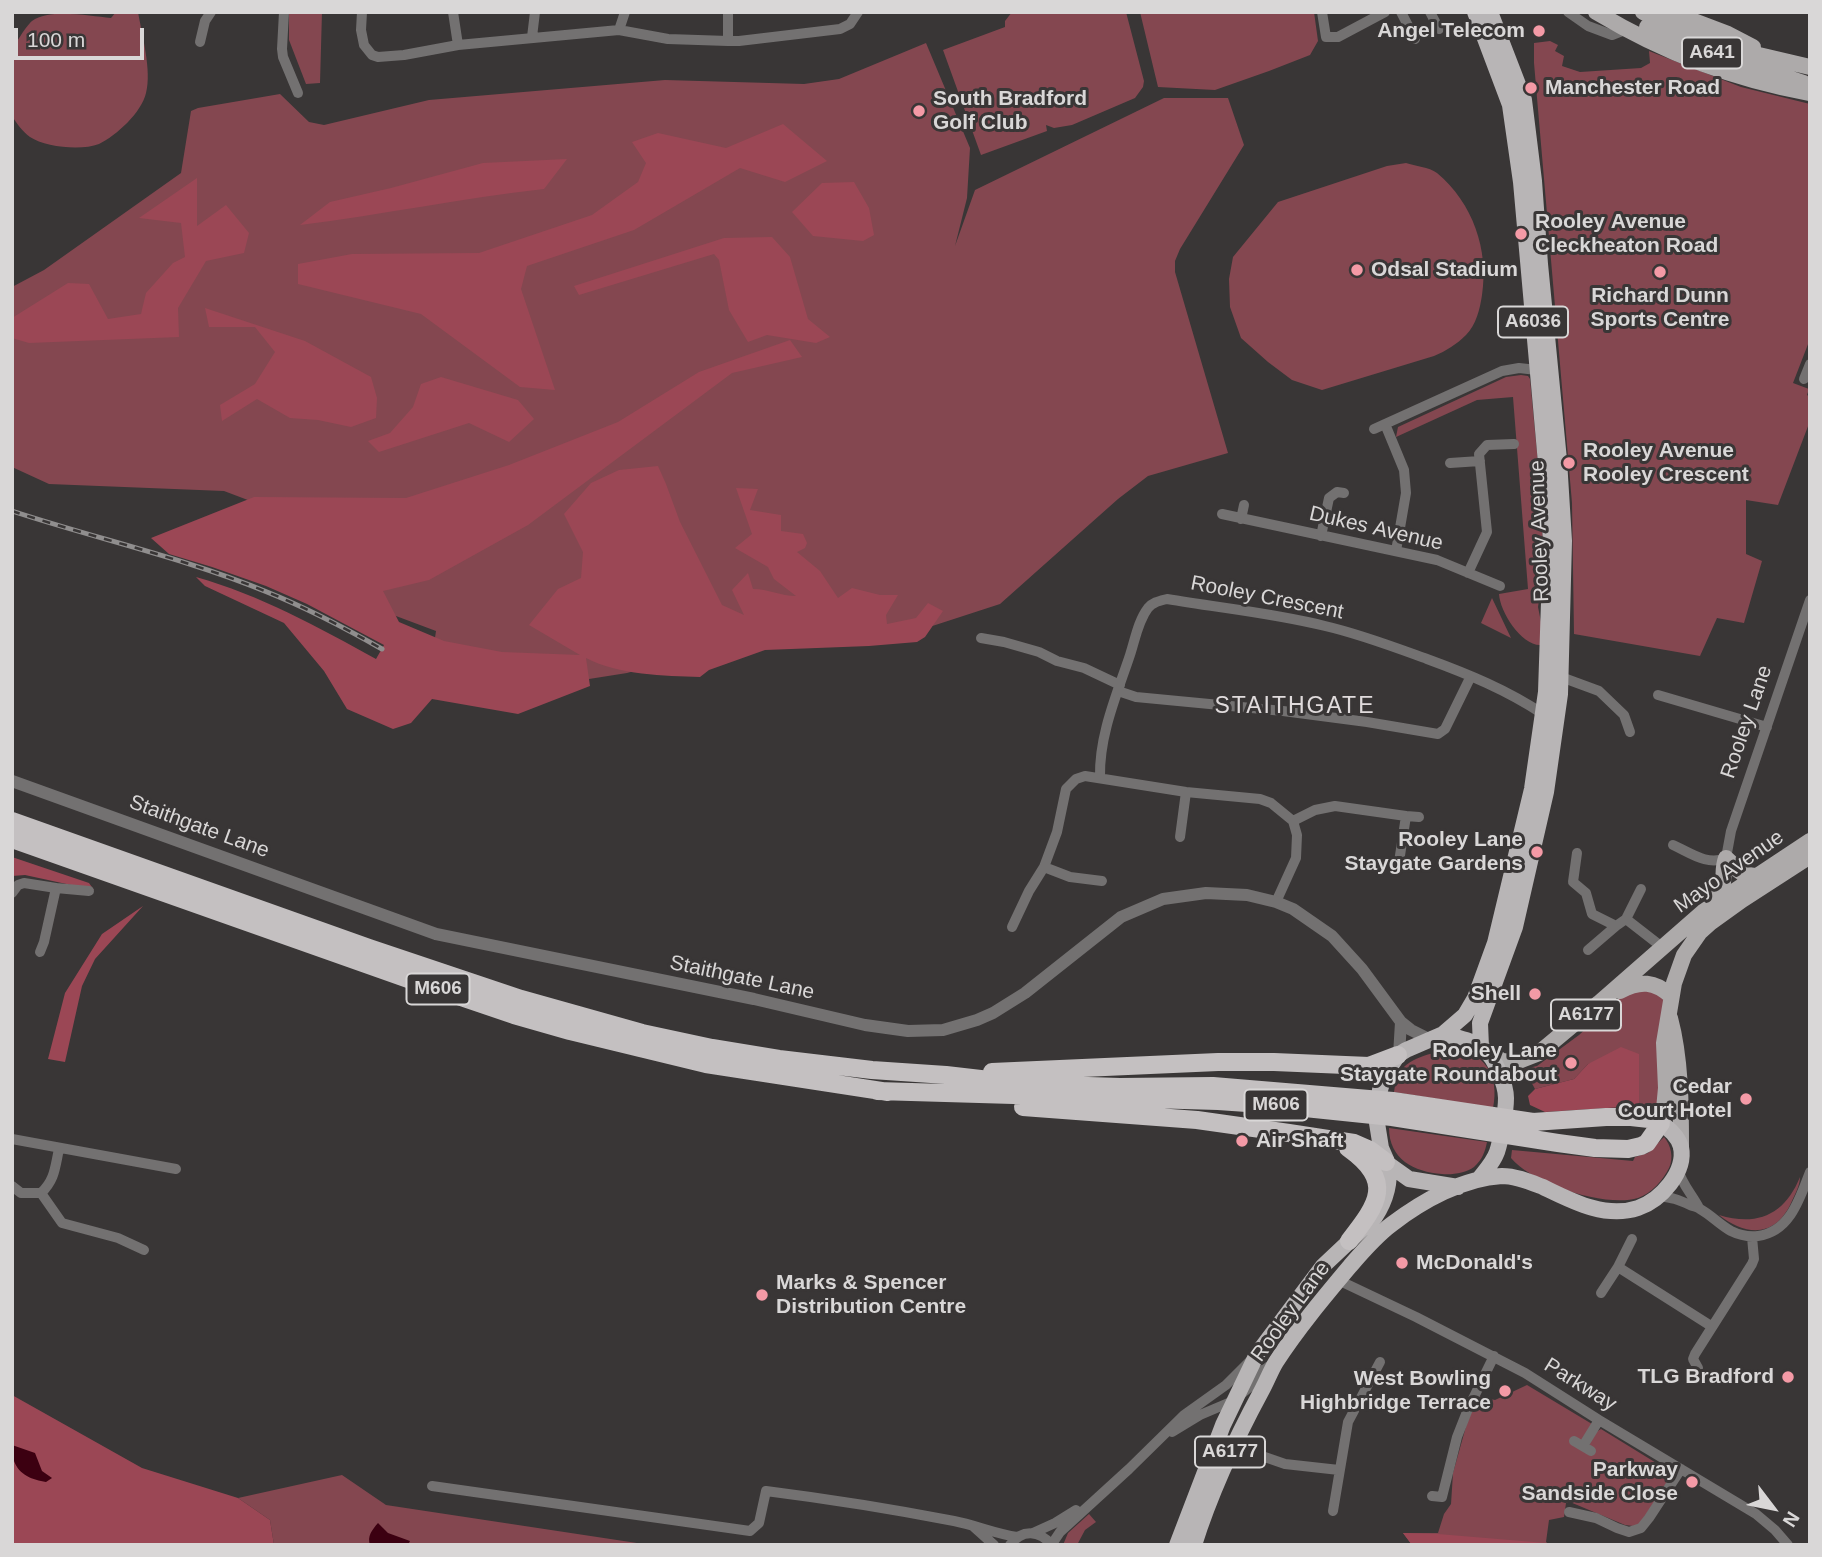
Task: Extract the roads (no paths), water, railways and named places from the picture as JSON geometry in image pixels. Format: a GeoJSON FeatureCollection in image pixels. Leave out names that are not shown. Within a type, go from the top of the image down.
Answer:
{"type":"FeatureCollection","features":[{"type":"Feature","properties":{"kind":"highway","name":"Rooley Avenue"},"geometry":{"type":"LineString","coordinates":[[1437,1037],[1460,1021],[1470,1007],[1495,943],[1532,789],[1546,692],[1548,650],[1551,542],[1521,182],[1510,105],[1475,12]]}},
{"type":"Feature","properties":{"kind":"highway","name":"Rooley Avenue"},"geometry":{"type":"LineString","coordinates":[[1484,1049],[1480,1023],[1515,927],[1546,792],[1560,694],[1564,541],[1534,181],[1524,100],[1490,12]]}},
{"type":"Feature","properties":{"kind":"highway","name":"M606"},"geometry":{"type":"LineString","coordinates":[[12,821],[369,948],[578,1017],[642,1033],[779,1059],[1024,1084],[1213,1086],[1295,1092],[1393,1101],[1533,1122],[1619,1117],[1644,1118],[1661,1123],[1647,1143],[1641,1146],[1628,1149],[1595,1148],[1392,1117],[1276,1105],[877,1091]]}},
{"type":"Feature","properties":{"kind":"highway","name":"M606"},"geometry":{"type":"LineString","coordinates":[[13,840],[514,1015],[706,1064],[877,1091],[988,1104],[1197,1120],[1362,1146],[1387,1163]]}},
{"type":"Feature","properties":{"kind":"highway","name":"A6177"},"geometry":{"type":"LineString","coordinates":[[1437,1037],[1469,1041],[1484,1049]]}},
{"type":"Feature","properties":{"kind":"highway"},"geometry":{"type":"LineString","coordinates":[[1398,1055],[1437,1037]]}},
{"type":"Feature","properties":{"kind":"highway"},"geometry":{"type":"LineString","coordinates":[[1479,1179],[1497,1151],[1506,1099],[1505,1087],[1484,1049]]}},
{"type":"Feature","properties":{"kind":"highway","name":"A6177"},"geometry":{"type":"LineString","coordinates":[[1387,1163],[1377,1123],[1383,1081],[1398,1055]]}},
{"type":"Feature","properties":{"kind":"highway","name":"M606"},"geometry":{"type":"LineString","coordinates":[[946,1075],[1217,1062],[1369,1066],[1398,1055]]}},
{"type":"Feature","properties":{"kind":"highway"},"geometry":{"type":"LineString","coordinates":[[1659,1196],[1671,1182],[1681,1160],[1681,1147],[1673,1133],[1661,1123]]}},
{"type":"Feature","properties":{"kind":"highway"},"geometry":{"type":"LineString","coordinates":[[1340,1142],[1365,1161],[1374,1174],[1377,1185],[1374,1205],[1349,1241]]}},
{"type":"Feature","properties":{"kind":"highway"},"geometry":{"type":"LineString","coordinates":[[1387,1163],[1409,1179],[1458,1187]]}},
{"type":"Feature","properties":{"kind":"highway","name":"Rooley Lane"},"geometry":{"type":"LineString","coordinates":[[1177,1545],[1233,1401],[1257,1354],[1323,1266],[1368,1224],[1381,1208],[1389,1187],[1387,1163]]}},
{"type":"Feature","properties":{"kind":"highway","name":"A6177"},"geometry":{"type":"LineString","coordinates":[[1458,1187],[1479,1179],[1513,1177],[1534,1183],[1588,1207],[1605,1211],[1637,1208],[1659,1196]]}},
{"type":"Feature","properties":{"kind":"highway","name":"Rooley Lane"},"geometry":{"type":"LineString","coordinates":[[1194,1545],[1209,1501],[1233,1446],[1276,1363],[1338,1280],[1373,1241],[1391,1225],[1426,1202],[1458,1187]]}},
{"type":"Feature","properties":{"kind":"main road"},"geometry":{"type":"LineString","coordinates":[[1596,12],[1685,57],[1740,76],[1810,93]]}},
{"type":"Feature","properties":{"kind":"main road","name":"A641"},"geometry":{"type":"LineString","coordinates":[[1618,12],[1658,33],[1702,50],[1810,85]]}},
{"type":"Feature","properties":{"kind":"main road","name":"A641"},"geometry":{"type":"LineString","coordinates":[[1643,12],[1668,25],[1729,48],[1810,67]]}},
{"type":"Feature","properties":{"kind":"main road"},"geometry":{"type":"LineString","coordinates":[[1670,12],[1728,34],[1771,57]]}},
{"type":"Feature","properties":{"kind":"main road","name":"Mayo Avenue"},"geometry":{"type":"LineString","coordinates":[[1707,918],[1755,876],[1810,841]]}},
{"type":"Feature","properties":{"kind":"main road","name":"Mayo Avenue"},"geometry":{"type":"LineString","coordinates":[[1668,943],[1810,856]]}},
{"type":"Feature","properties":{"kind":"main road"},"geometry":{"type":"LineString","coordinates":[[1707,918],[1724,881],[1723,864],[1726,858],[1741,874],[1755,876]]}},
{"type":"Feature","properties":{"kind":"main road","name":"A6177"},"geometry":{"type":"LineString","coordinates":[[1661,1123],[1665,1100],[1664,1043],[1670,1004],[1684,955],[1707,918]]}},
{"type":"Feature","properties":{"kind":"main road","name":"A6177"},"geometry":{"type":"LineString","coordinates":[[1484,1049],[1502,1061],[1517,1062],[1539,1053],[1668,943]]}},
{"type":"Feature","properties":{"kind":"main road"},"geometry":{"type":"LineString","coordinates":[[1599,1003],[1627,987],[1638,983],[1651,983],[1658,986],[1670,1004],[1681,1112],[1681,1147]]}},
{"type":"Feature","properties":{"kind":"street"},"geometry":{"type":"LineString","coordinates":[[200,42],[205,21],[211,12]]}},
{"type":"Feature","properties":{"kind":"street"},"geometry":{"type":"LineString","coordinates":[[284,12],[282,49],[298,93]]}},
{"type":"Feature","properties":{"kind":"street"},"geometry":{"type":"LineString","coordinates":[[362,12],[364,45],[367,51],[378,57],[457,45],[619,30],[667,39],[739,41],[840,29],[850,24],[858,12]]}},
{"type":"Feature","properties":{"kind":"street"},"geometry":{"type":"LineString","coordinates":[[453,12],[457,45]]}},
{"type":"Feature","properties":{"kind":"street"},"geometry":{"type":"LineString","coordinates":[[532,37],[535,12]]}},
{"type":"Feature","properties":{"kind":"street"},"geometry":{"type":"LineString","coordinates":[[619,30],[625,12]]}},
{"type":"Feature","properties":{"kind":"street"},"geometry":{"type":"LineString","coordinates":[[728,12],[728,41]]}},
{"type":"Feature","properties":{"kind":"street"},"geometry":{"type":"LineString","coordinates":[[1322,12],[1326,37],[1338,37],[1385,12]]}},
{"type":"Feature","properties":{"kind":"street"},"geometry":{"type":"LineString","coordinates":[[1401,12],[1415,38]]}},
{"type":"Feature","properties":{"kind":"street"},"geometry":{"type":"LineString","coordinates":[[1430,12],[1439,29]]}},
{"type":"Feature","properties":{"kind":"street"},"geometry":{"type":"LineString","coordinates":[[1568,12],[1588,26],[1612,35],[1628,29]]}},
{"type":"Feature","properties":{"kind":"street"},"geometry":{"type":"LineString","coordinates":[[1804,380],[1810,364]]}},
{"type":"Feature","properties":{"kind":"street"},"geometry":{"type":"LineString","coordinates":[[1374,429],[1502,371],[1519,368],[1537,370]]}},
{"type":"Feature","properties":{"kind":"street"},"geometry":{"type":"LineString","coordinates":[[1385,424],[1404,470],[1406,493],[1396,551]]}},
{"type":"Feature","properties":{"kind":"street"},"geometry":{"type":"LineString","coordinates":[[1468,573],[1487,532],[1479,454],[1487,445],[1514,444]]}},
{"type":"Feature","properties":{"kind":"street"},"geometry":{"type":"LineString","coordinates":[[1450,463],[1480,461]]}},
{"type":"Feature","properties":{"kind":"street"},"geometry":{"type":"LineString","coordinates":[[1321,537],[1329,498],[1337,492],[1344,493]]}},
{"type":"Feature","properties":{"kind":"street"},"geometry":{"type":"LineString","coordinates":[[1241,519],[1244,505]]}},
{"type":"Feature","properties":{"kind":"street","name":"Dukes Avenue"},"geometry":{"type":"LineString","coordinates":[[1222,514],[1437,560],[1500,586]]}},
{"type":"Feature","properties":{"kind":"street","name":"Rooley Crescent"},"geometry":{"type":"LineString","coordinates":[[1100,777],[1102,744],[1144,613],[1150,605],[1167,599],[1264,613],[1328,626],[1386,644],[1493,685],[1543,715]]}},
{"type":"Feature","properties":{"kind":"street","name":"Rooley Lane"},"geometry":{"type":"LineString","coordinates":[[1726,858],[1731,831],[1810,600]]}},
{"type":"Feature","properties":{"kind":"street"},"geometry":{"type":"LineString","coordinates":[[981,638],[1039,652],[1058,661],[1084,668],[1136,697],[1283,711],[1438,734],[1445,729],[1471,676]]}},
{"type":"Feature","properties":{"kind":"street"},"geometry":{"type":"LineString","coordinates":[[1561,677],[1599,691],[1624,715],[1630,732]]}},
{"type":"Feature","properties":{"kind":"street"},"geometry":{"type":"LineString","coordinates":[[1658,695],[1767,727]]}},
{"type":"Feature","properties":{"kind":"street"},"geometry":{"type":"LineString","coordinates":[[1012,927],[1044,867],[1057,832],[1066,789],[1076,779],[1085,776],[1186,792],[1260,799],[1272,803],[1293,821],[1297,835],[1296,858],[1276,902]]}},
{"type":"Feature","properties":{"kind":"street","name":"Staithgate Lane"},"geometry":{"type":"LineString","coordinates":[[12,781],[436,934],[754,999],[866,1025],[908,1031],[943,1030],[993,1013],[1026,993],[1121,917],[1163,899],[1206,893],[1247,895],[1276,902],[1307,917],[1332,936],[1401,1021],[1417,1034],[1437,1037]]}},
{"type":"Feature","properties":{"kind":"street"},"geometry":{"type":"LineString","coordinates":[[1180,837],[1186,792]]}},
{"type":"Feature","properties":{"kind":"street"},"geometry":{"type":"LineString","coordinates":[[1293,821],[1315,810],[1335,806],[1419,817]]}},
{"type":"Feature","properties":{"kind":"street"},"geometry":{"type":"LineString","coordinates":[[1399,862],[1406,816]]}},
{"type":"Feature","properties":{"kind":"street"},"geometry":{"type":"LineString","coordinates":[[1673,845],[1709,862],[1726,858]]}},
{"type":"Feature","properties":{"kind":"street"},"geometry":{"type":"LineString","coordinates":[[1577,853],[1573,882],[1586,893],[1592,914],[1616,926]]}},
{"type":"Feature","properties":{"kind":"street"},"geometry":{"type":"LineString","coordinates":[[1044,867],[1070,877],[1102,881]]}},
{"type":"Feature","properties":{"kind":"street"},"geometry":{"type":"LineString","coordinates":[[12,893],[18,885],[24,883],[89,891]]}},
{"type":"Feature","properties":{"kind":"street"},"geometry":{"type":"LineString","coordinates":[[40,952],[56,888]]}},
{"type":"Feature","properties":{"kind":"street"},"geometry":{"type":"LineString","coordinates":[[1588,950],[1626,919],[1641,889]]}},
{"type":"Feature","properties":{"kind":"street"},"geometry":{"type":"LineString","coordinates":[[1626,919],[1668,943]]}},
{"type":"Feature","properties":{"kind":"street"},"geometry":{"type":"LineString","coordinates":[[1398,1055],[1401,1021]]}},
{"type":"Feature","properties":{"kind":"street"},"geometry":{"type":"LineString","coordinates":[[12,1139],[176,1169]]}},
{"type":"Feature","properties":{"kind":"street"},"geometry":{"type":"LineString","coordinates":[[12,1186],[21,1193],[41,1193],[50,1185],[59,1149]]}},
{"type":"Feature","properties":{"kind":"street"},"geometry":{"type":"LineString","coordinates":[[1678,1168],[1682,1182],[1699,1208]]}},
{"type":"Feature","properties":{"kind":"street"},"geometry":{"type":"LineString","coordinates":[[1659,1196],[1676,1198],[1699,1208],[1730,1230],[1752,1237],[1771,1233],[1786,1220],[1797,1203],[1810,1172]]}},
{"type":"Feature","properties":{"kind":"street"},"geometry":{"type":"LineString","coordinates":[[41,1193],[62,1223],[118,1238],[144,1250]]}},
{"type":"Feature","properties":{"kind":"street"},"geometry":{"type":"LineString","coordinates":[[1698,1368],[1693,1359],[1695,1354],[1750,1270],[1754,1259],[1752,1237]]}},
{"type":"Feature","properties":{"kind":"street"},"geometry":{"type":"LineString","coordinates":[[1601,1293],[1632,1239]]}},
{"type":"Feature","properties":{"kind":"street"},"geometry":{"type":"LineString","coordinates":[[1618,1267],[1711,1326]]}},
{"type":"Feature","properties":{"kind":"street","name":"Parkway"},"geometry":{"type":"LineString","coordinates":[[1338,1280],[1525,1373],[1756,1514],[1776,1530],[1788,1545]]}},
{"type":"Feature","properties":{"kind":"street"},"geometry":{"type":"LineString","coordinates":[[432,1486],[750,1531],[759,1523],[766,1491],[971,1525],[1013,1541],[1027,1533],[1033,1533],[1046,1537],[1052,1544],[1060,1532],[1184,1415],[1226,1385],[1257,1354]]}},
{"type":"Feature","properties":{"kind":"street"},"geometry":{"type":"LineString","coordinates":[[1432,1496],[1442,1497],[1460,1428],[1494,1356]]}},
{"type":"Feature","properties":{"kind":"street"},"geometry":{"type":"LineString","coordinates":[[1333,1511],[1348,1422],[1380,1362]]}},
{"type":"Feature","properties":{"kind":"street"},"geometry":{"type":"LineString","coordinates":[[1160,1439],[1200,1415],[1233,1401],[1251,1386],[1264,1370],[1276,1363]]}},
{"type":"Feature","properties":{"kind":"street"},"geometry":{"type":"LineString","coordinates":[[1583,1446],[1600,1420]]}},
{"type":"Feature","properties":{"kind":"street"},"geometry":{"type":"LineString","coordinates":[[1233,1446],[1286,1464],[1339,1470]]}},
{"type":"Feature","properties":{"kind":"street"},"geometry":{"type":"LineString","coordinates":[[1569,1512],[1597,1518],[1629,1532],[1640,1528],[1681,1469]]}},
{"type":"Feature","properties":{"kind":"street"},"geometry":{"type":"LineString","coordinates":[[1033,1533],[1069,1515],[1116,1480]]}},
{"type":"Feature","properties":{"kind":"street"},"geometry":{"type":"LineString","coordinates":[[971,1525],[994,1545]]}},
{"type":"Feature","properties":{"kind":"railway"},"geometry":{"type":"LineString","coordinates":[[12,511],[236,580],[282,598],[382,649]]}},
{"type":"Feature","properties":{"kind":"place","name":"Angel Telecom"},"geometry":{"type":"Point","coordinates":[1539,31]}},
{"type":"Feature","properties":{"kind":"place","name":"Manchester Road"},"geometry":{"type":"Point","coordinates":[1531,88]}},
{"type":"Feature","properties":{"kind":"place","name":"South Bradford Golf Club"},"geometry":{"type":"Point","coordinates":[919,111]}},
{"type":"Feature","properties":{"kind":"place","name":"Rooley Avenue Cleckheaton Road"},"geometry":{"type":"Point","coordinates":[1521,234]}},
{"type":"Feature","properties":{"kind":"place","name":"Odsal Stadium"},"geometry":{"type":"Point","coordinates":[1357,270]}},
{"type":"Feature","properties":{"kind":"place","name":"Richard Dunn Sports Centre"},"geometry":{"type":"Point","coordinates":[1660,272]}},
{"type":"Feature","properties":{"kind":"place","name":"Rooley Avenue Rooley Crescent"},"geometry":{"type":"Point","coordinates":[1569,463]}},
{"type":"Feature","properties":{"kind":"place","name":"Rooley Lane Staygate Gardens"},"geometry":{"type":"Point","coordinates":[1537,852]}},
{"type":"Feature","properties":{"kind":"place","name":"Shell"},"geometry":{"type":"Point","coordinates":[1535,994]}},
{"type":"Feature","properties":{"kind":"place","name":"Rooley Lane Staygate Roundabout"},"geometry":{"type":"Point","coordinates":[1571,1063]}},
{"type":"Feature","properties":{"kind":"place","name":"Cedar Court Hotel"},"geometry":{"type":"Point","coordinates":[1746,1099]}},
{"type":"Feature","properties":{"kind":"place","name":"Air Shaft"},"geometry":{"type":"Point","coordinates":[1242,1141]}},
{"type":"Feature","properties":{"kind":"place","name":"McDonald's"},"geometry":{"type":"Point","coordinates":[1402,1263]}},
{"type":"Feature","properties":{"kind":"place","name":"Marks & Spencer Distribution Centre"},"geometry":{"type":"Point","coordinates":[762,1295]}},
{"type":"Feature","properties":{"kind":"place","name":"TLG Bradford"},"geometry":{"type":"Point","coordinates":[1788,1377]}},
{"type":"Feature","properties":{"kind":"place","name":"West Bowling Highbridge Terrace"},"geometry":{"type":"Point","coordinates":[1505,1391]}},
{"type":"Feature","properties":{"kind":"place","name":"Parkway Sandside Close"},"geometry":{"type":"Point","coordinates":[1692,1482]}},
{"type":"Feature","properties":{"kind":"district","name":"STAITHGATE"},"geometry":{"type":"Point","coordinates":[1295,707]}}]}
